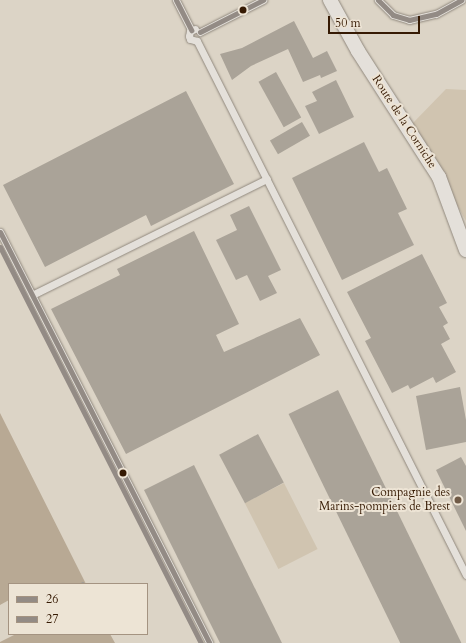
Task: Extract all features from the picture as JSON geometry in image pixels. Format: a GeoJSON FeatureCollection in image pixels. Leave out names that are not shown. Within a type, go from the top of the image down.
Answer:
{"type":"FeatureCollection","features":[{"type":"Feature","properties":{"kind":"street","name":"Route de la Corniche"},"geometry":{"type":"LineString","coordinates":[[330,0],[358,51],[393,102],[439,177],[466,250]]}},
{"type":"Feature","properties":{"kind":"lane"},"geometry":{"type":"LineString","coordinates":[[176,0],[191,30],[190,39],[197,41]]}},
{"type":"Feature","properties":{"kind":"lane"},"geometry":{"type":"LineString","coordinates":[[263,0],[200,32],[197,41],[466,575]]}},
{"type":"Feature","properties":{"kind":"lane"},"geometry":{"type":"LineString","coordinates":[[378,0],[393,15],[409,20],[436,14],[461,0]]}},
{"type":"Feature","properties":{"kind":"lane"},"geometry":{"type":"LineString","coordinates":[[191,30],[198,30],[200,32]]}},
{"type":"Feature","properties":{"kind":"lane"},"geometry":{"type":"LineString","coordinates":[[32,295],[267,180]]}},
{"type":"Feature","properties":{"kind":"lane"},"geometry":{"type":"LineString","coordinates":[[0,232],[209,643]]}},
{"type":"Feature","properties":{"kind":"shaded area"},"geometry":{"type":"Polygon","coordinates":[[[446,89],[466,90],[466,221],[412,124],[446,89]]]}},
{"type":"Feature","properties":{"kind":"shaded area"},"geometry":{"type":"Polygon","coordinates":[[[0,413],[85,583],[8,583],[8,635],[111,635],[115,643],[0,643],[0,413]]]}},
{"type":"Feature","properties":{"kind":"shaded area"},"geometry":{"type":"Polygon","coordinates":[[[284,483],[318,549],[278,569],[245,503],[284,483]]]}},
{"type":"Feature","properties":{"kind":"pier"},"geometry":{"type":"Polygon","coordinates":[[[8,601],[8,635],[14,635],[0,642],[0,605],[8,601]]]}},
{"type":"Feature","properties":{"kind":"building"},"geometry":{"type":"Polygon","coordinates":[[[294,21],[313,58],[327,51],[337,71],[321,78],[320,75],[303,82],[288,49],[251,66],[232,80],[220,54],[242,48],[294,21]]]}},
{"type":"Feature","properties":{"kind":"building"},"geometry":{"type":"Polygon","coordinates":[[[276,72],[301,117],[284,127],[259,82],[276,72]]]}},
{"type":"Feature","properties":{"kind":"building"},"geometry":{"type":"Polygon","coordinates":[[[336,80],[354,117],[319,134],[305,106],[317,101],[312,92],[336,80]]]}},
{"type":"Feature","properties":{"kind":"building"},"geometry":{"type":"Polygon","coordinates":[[[186,91],[234,184],[151,226],[146,215],[45,267],[3,185],[186,91]]]}},
{"type":"Feature","properties":{"kind":"building"},"geometry":{"type":"Polygon","coordinates":[[[302,122],[310,136],[278,154],[270,140],[302,122]]]}},
{"type":"Feature","properties":{"kind":"building"},"geometry":{"type":"Polygon","coordinates":[[[364,142],[379,172],[387,168],[407,209],[398,213],[414,245],[342,280],[292,178],[364,142]]]}},
{"type":"Feature","properties":{"kind":"building"},"geometry":{"type":"Polygon","coordinates":[[[249,206],[281,270],[268,276],[277,293],[260,301],[247,275],[236,280],[216,240],[237,230],[230,215],[249,206]]]}},
{"type":"Feature","properties":{"kind":"building"},"geometry":{"type":"Polygon","coordinates":[[[194,231],[239,324],[216,335],[224,352],[300,318],[320,355],[126,454],[51,309],[120,275],[117,269],[194,231]]]}},
{"type":"Feature","properties":{"kind":"building"},"geometry":{"type":"Polygon","coordinates":[[[422,254],[447,303],[439,307],[448,323],[443,326],[450,339],[441,344],[456,372],[436,383],[433,377],[410,389],[408,385],[392,393],[365,341],[371,338],[347,292],[422,254]]]}},
{"type":"Feature","properties":{"kind":"building"},"geometry":{"type":"Polygon","coordinates":[[[460,387],[466,420],[466,442],[426,450],[416,396],[460,387]]]}},
{"type":"Feature","properties":{"kind":"building"},"geometry":{"type":"Polygon","coordinates":[[[338,390],[461,643],[400,643],[289,414],[338,390]]]}},
{"type":"Feature","properties":{"kind":"building"},"geometry":{"type":"Polygon","coordinates":[[[258,434],[284,483],[245,503],[219,455],[258,434]]]}},
{"type":"Feature","properties":{"kind":"building","name":"Compagnie des Marins-pompiers de Brest"},"geometry":{"type":"Polygon","coordinates":[[[461,457],[466,466],[466,531],[436,470],[461,457]]]}},
{"type":"Feature","properties":{"kind":"building"},"geometry":{"type":"Polygon","coordinates":[[[194,465],[282,643],[220,643],[144,490],[194,465]]]}},
{"type":"Feature","properties":{"kind":"transit line","name":"26"},"geometry":{"type":"LineString","coordinates":[[176,0],[191,30]]}},
{"type":"Feature","properties":{"kind":"transit line","name":"26"},"geometry":{"type":"LineString","coordinates":[[200,32],[263,0]]}},
{"type":"Feature","properties":{"kind":"transit line","name":"26"},"geometry":{"type":"LineString","coordinates":[[378,0],[393,15],[409,20],[436,14],[461,0]]}},
{"type":"Feature","properties":{"kind":"transit line","name":"26"},"geometry":{"type":"LineString","coordinates":[[0,232],[209,643]]}},
{"type":"Feature","properties":{"kind":"transit line","name":"27"},"geometry":{"type":"LineString","coordinates":[[0,247],[201,643]]}},
{"type":"Feature","properties":{"kind":"place","name":"Compagnie des Marins-pompiers de Brest"},"geometry":{"type":"Point","coordinates":[458,500]}}]}
